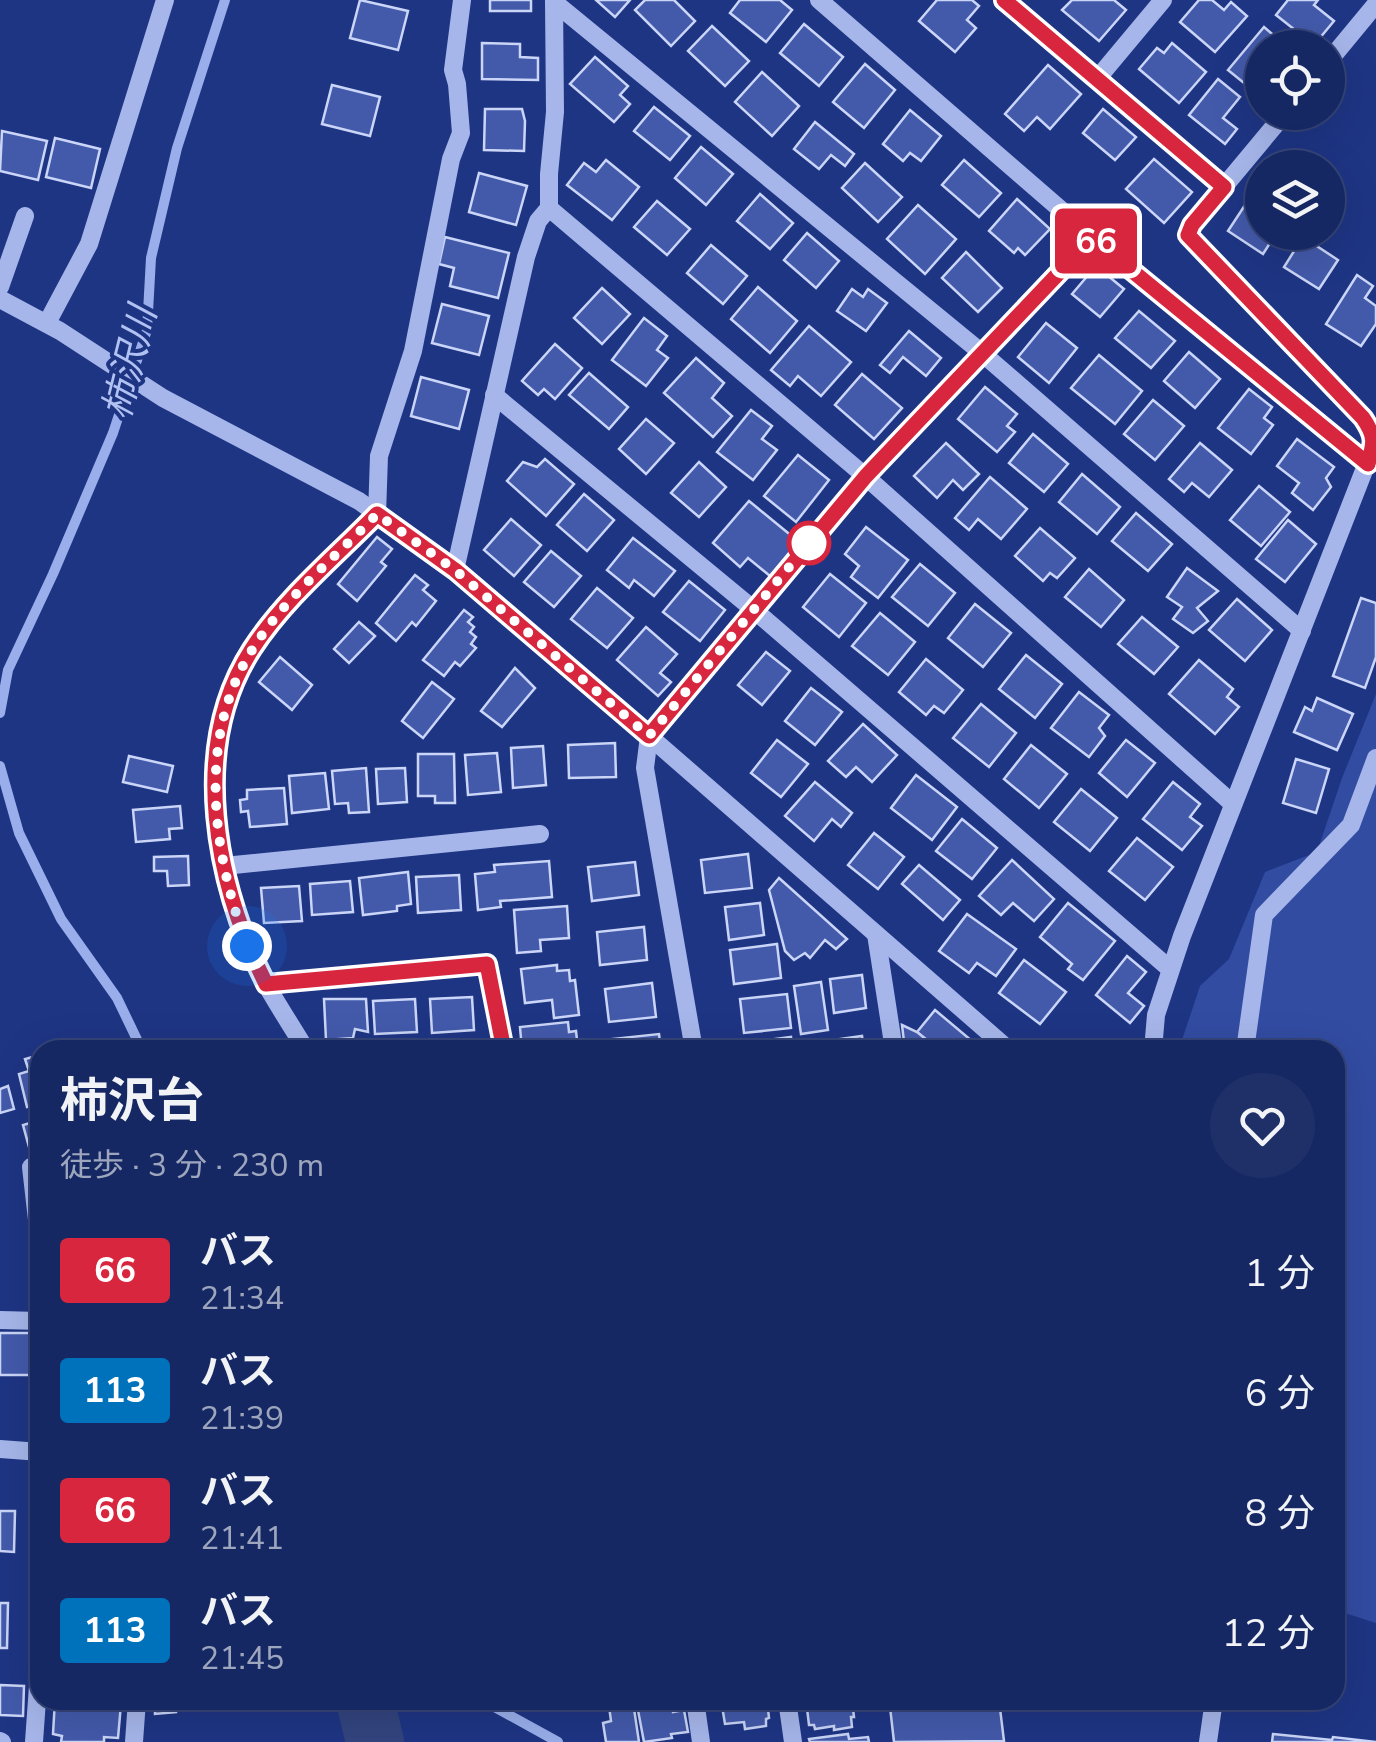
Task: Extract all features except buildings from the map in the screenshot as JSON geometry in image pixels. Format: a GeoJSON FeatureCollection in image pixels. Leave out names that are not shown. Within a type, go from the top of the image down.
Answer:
{"type":"FeatureCollection","features":[{"type":"Feature","properties":{"kind":"street"},"geometry":{"type":"LineString","coordinates":[[53,327],[89,244],[165,0]]}},
{"type":"Feature","properties":{"kind":"street"},"geometry":{"type":"LineString","coordinates":[[300,1040],[266,984],[234,912],[216,814],[218,743],[236,678],[252,649],[278,614],[377,514],[379,456],[414,351],[451,159],[461,133],[453,70],[462,0]]}},
{"type":"Feature","properties":{"kind":"street"},"geometry":{"type":"LineString","coordinates":[[819,0],[1092,238],[1368,464]]}},
{"type":"Feature","properties":{"kind":"street"},"geometry":{"type":"LineString","coordinates":[[1004,0],[1224,187]]}},
{"type":"Feature","properties":{"kind":"street"},"geometry":{"type":"LineString","coordinates":[[1097,79],[1162,0]]}},
{"type":"Feature","properties":{"kind":"street"},"geometry":{"type":"LineString","coordinates":[[455,570],[526,256],[538,220],[549,208],[555,112],[554,1]]}},
{"type":"Feature","properties":{"kind":"street"},"geometry":{"type":"LineString","coordinates":[[554,1],[982,353],[1302,631]]}},
{"type":"Feature","properties":{"kind":"street"},"geometry":{"type":"LineString","coordinates":[[1345,41],[1376,4]]}},
{"type":"Feature","properties":{"kind":"street"},"geometry":{"type":"LineString","coordinates":[[1154,1040],[1156,1015],[1170,969],[1374,445],[1373,431],[1363,418],[1188,235],[1192,225],[1271,130]]}},
{"type":"Feature","properties":{"kind":"street"},"geometry":{"type":"LineString","coordinates":[[549,208],[866,476],[1233,804]]}},
{"type":"Feature","properties":{"kind":"street"},"geometry":{"type":"LineString","coordinates":[[0,287],[25,216]]}},
{"type":"Feature","properties":{"kind":"street"},"geometry":{"type":"LineString","coordinates":[[692,1040],[646,768],[649,736],[866,476],[1092,238]]}},
{"type":"Feature","properties":{"kind":"street"},"geometry":{"type":"LineString","coordinates":[[0,299],[53,327],[164,398],[359,500],[455,570],[998,1040]]}},
{"type":"Feature","properties":{"kind":"street"},"geometry":{"type":"LineString","coordinates":[[494,395],[753,608],[1170,969]]}},
{"type":"Feature","properties":{"kind":"street"},"geometry":{"type":"LineString","coordinates":[[1246,1040],[1264,915],[1351,824],[1376,758]]}},
{"type":"Feature","properties":{"kind":"street"},"geometry":{"type":"LineString","coordinates":[[224,866],[540,834]]}},
{"type":"Feature","properties":{"kind":"street"},"geometry":{"type":"LineString","coordinates":[[876,934],[892,1040]]}},
{"type":"Feature","properties":{"kind":"street"},"geometry":{"type":"LineString","coordinates":[[266,984],[487,964],[502,1040]]}},
{"type":"Feature","properties":{"kind":"street"},"geometry":{"type":"LineString","coordinates":[[0,1320],[30,1321]]}},
{"type":"Feature","properties":{"kind":"street"},"geometry":{"type":"LineString","coordinates":[[0,1449],[30,1451]]}},
{"type":"Feature","properties":{"kind":"street"},"geometry":{"type":"LineString","coordinates":[[34,1742],[36,1710]]}},
{"type":"Feature","properties":{"kind":"street"},"geometry":{"type":"LineString","coordinates":[[134,1742],[136,1710]]}},
{"type":"Feature","properties":{"kind":"street"},"geometry":{"type":"LineString","coordinates":[[696,1710],[701,1742]]}},
{"type":"Feature","properties":{"kind":"street"},"geometry":{"type":"LineString","coordinates":[[788,1710],[793,1742]]}},
{"type":"Feature","properties":{"kind":"street"},"geometry":{"type":"LineString","coordinates":[[1208,1742],[1213,1710]]}},
{"type":"Feature","properties":{"kind":"shaded area"},"geometry":{"type":"Polygon","coordinates":[[[1376,694],[1376,1623],[1345,1613],[1345,1040],[1183,1040],[1200,986],[1229,959],[1265,872],[1317,852],[1376,694]]]}},
{"type":"Feature","properties":{"kind":"waterway","name":"柿沢川"},"geometry":{"type":"LineString","coordinates":[[0,713],[8,670],[113,433],[147,330],[151,258],[177,148],[225,0]]}},
{"type":"Feature","properties":{"kind":"waterway","name":"柿沢川"},"geometry":{"type":"LineString","coordinates":[[0,766],[19,833],[61,919],[117,998],[137,1040]]}},
{"type":"Feature","properties":{"kind":"waterway","name":"柿沢川"},"geometry":{"type":"LineString","coordinates":[[367,1710],[375,1742]]}},
{"type":"Feature","properties":{"kind":"waterway"},"geometry":{"type":"LineString","coordinates":[[500,1710],[558,1742]]}},
{"type":"Feature","properties":{"kind":"bus line","name":"66"},"geometry":{"type":"LineString","coordinates":[[502,1040],[487,964],[266,984],[234,912],[217,828],[215,786],[218,743],[236,678],[278,614],[377,514],[455,570],[649,736],[866,476],[1092,238],[1368,464],[1374,445],[1373,431],[1363,418],[1188,235],[1224,187],[1004,0]]}},
{"type":"Feature","properties":{"kind":"route"},"geometry":{"type":"LineString","coordinates":[[247,946],[234,912],[217,828],[218,743],[227,705],[252,649],[278,614],[377,514],[455,570],[649,736],[809,543]]}}]}
